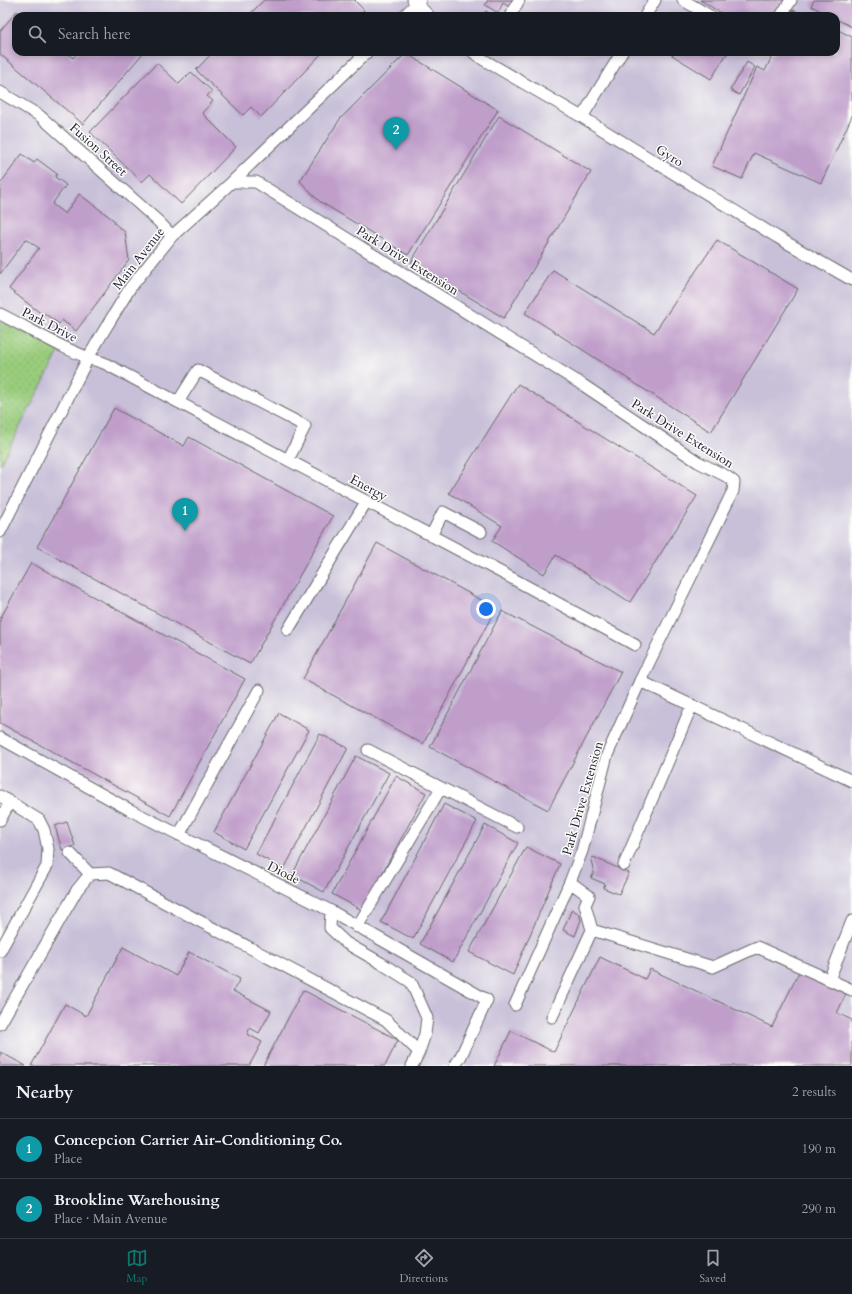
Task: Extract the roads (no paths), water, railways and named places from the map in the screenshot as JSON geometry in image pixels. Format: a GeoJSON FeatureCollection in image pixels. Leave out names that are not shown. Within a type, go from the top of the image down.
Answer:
{"type":"FeatureCollection","features":[{"type":"Feature","properties":{"kind":"street"},"geometry":{"type":"LineString","coordinates":[[512,12],[519,0]]}},
{"type":"Feature","properties":{"kind":"street"},"geometry":{"type":"LineString","coordinates":[[648,12],[655,0]]}},
{"type":"Feature","properties":{"kind":"street"},"geometry":{"type":"LineString","coordinates":[[683,0],[703,12]]}},
{"type":"Feature","properties":{"kind":"street"},"geometry":{"type":"LineString","coordinates":[[784,12],[791,0]]}},
{"type":"Feature","properties":{"kind":"street"},"geometry":{"type":"LineString","coordinates":[[407,12],[417,1],[426,12]]}},
{"type":"Feature","properties":{"kind":"street","name":"Main Avenue"},"geometry":{"type":"LineString","coordinates":[[0,532],[88,358],[130,288],[172,236],[232,182],[363,56]]}},
{"type":"Feature","properties":{"kind":"street","name":"Gyro"},"geometry":{"type":"LineString","coordinates":[[486,56],[776,237],[852,280]]}},
{"type":"Feature","properties":{"kind":"street"},"geometry":{"type":"LineString","coordinates":[[582,117],[620,56]]}},
{"type":"Feature","properties":{"kind":"street","name":"Fusion Street"},"geometry":{"type":"LineString","coordinates":[[0,92],[40,116],[159,222],[172,236]]}},
{"type":"Feature","properties":{"kind":"street","name":"Park Drive Extension"},"geometry":{"type":"LineString","coordinates":[[232,182],[256,182],[576,381],[698,462],[726,476],[734,482],[733,491],[640,681],[607,755],[582,851],[570,882],[515,1005]]}},
{"type":"Feature","properties":{"kind":"street","name":"Park Drive"},"geometry":{"type":"LineString","coordinates":[[0,314],[88,358]]}},
{"type":"Feature","properties":{"kind":"street","name":"Energy"},"geometry":{"type":"LineString","coordinates":[[88,358],[104,363],[506,575],[635,645]]}},
{"type":"Feature","properties":{"kind":"street"},"geometry":{"type":"LineString","coordinates":[[178,402],[198,370],[304,426],[288,460]]}},
{"type":"Feature","properties":{"kind":"street"},"geometry":{"type":"LineString","coordinates":[[288,630],[366,502]]}},
{"type":"Feature","properties":{"kind":"street"},"geometry":{"type":"LineString","coordinates":[[431,536],[443,512],[481,532]]}},
{"type":"Feature","properties":{"kind":"street"},"geometry":{"type":"LineString","coordinates":[[640,681],[852,781]]}},
{"type":"Feature","properties":{"kind":"street"},"geometry":{"type":"LineString","coordinates":[[179,835],[259,690]]}},
{"type":"Feature","properties":{"kind":"street"},"geometry":{"type":"LineString","coordinates":[[624,865],[692,705]]}},
{"type":"Feature","properties":{"kind":"street","name":"Diode"},"geometry":{"type":"LineString","coordinates":[[0,738],[130,810],[331,911],[487,1000],[455,1066]]}},
{"type":"Feature","properties":{"kind":"street"},"geometry":{"type":"LineString","coordinates":[[368,750],[517,827]]}},
{"type":"Feature","properties":{"kind":"street"},"geometry":{"type":"LineString","coordinates":[[357,926],[441,788]]}},
{"type":"Feature","properties":{"kind":"street"},"geometry":{"type":"LineString","coordinates":[[0,796],[39,820],[44,830],[48,849],[46,866],[0,951]]}},
{"type":"Feature","properties":{"kind":"street"},"geometry":{"type":"LineString","coordinates":[[0,820],[10,802]]}},
{"type":"Feature","properties":{"kind":"street"},"geometry":{"type":"LineString","coordinates":[[70,853],[90,874],[109,873],[386,1020],[419,1052]]}},
{"type":"Feature","properties":{"kind":"street"},"geometry":{"type":"LineString","coordinates":[[0,1024],[77,890],[90,874]]}},
{"type":"Feature","properties":{"kind":"street"},"geometry":{"type":"LineString","coordinates":[[552,1017],[592,930],[585,904],[589,896],[570,882]]}},
{"type":"Feature","properties":{"kind":"street"},"geometry":{"type":"LineString","coordinates":[[331,911],[330,928],[346,943],[411,982],[427,1018],[425,1034],[419,1052],[412,1066]]}},
{"type":"Feature","properties":{"kind":"street"},"geometry":{"type":"LineString","coordinates":[[829,980],[849,939],[852,921]]}},
{"type":"Feature","properties":{"kind":"street"},"geometry":{"type":"LineString","coordinates":[[592,930],[713,968],[757,947],[852,990]]}},
{"type":"Feature","properties":{"kind":"place","name":"Brookline Warehousing"},"geometry":{"type":"Point","coordinates":[396,150]}},
{"type":"Feature","properties":{"kind":"place","name":"Concepcion Carrier Air-Conditioning Co."},"geometry":{"type":"Point","coordinates":[185,531]}}]}
